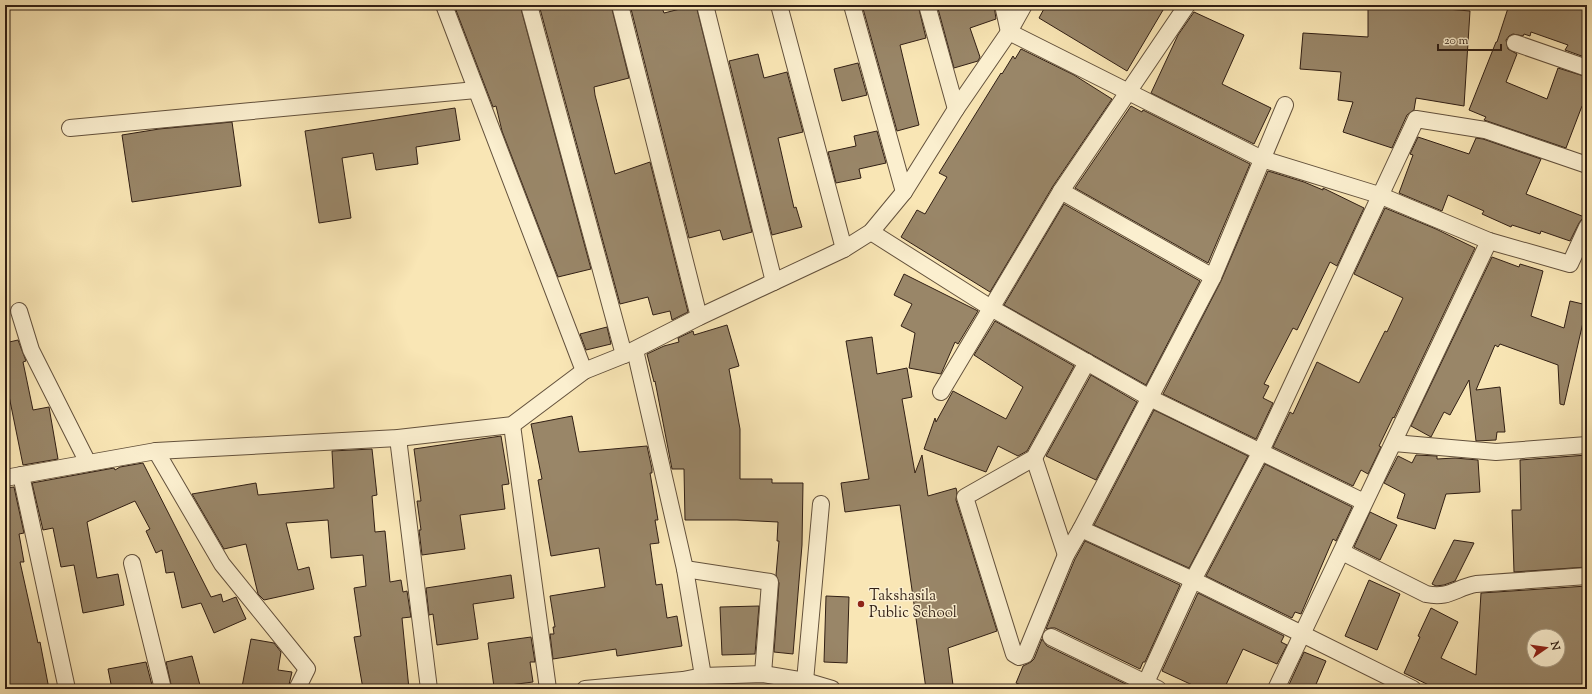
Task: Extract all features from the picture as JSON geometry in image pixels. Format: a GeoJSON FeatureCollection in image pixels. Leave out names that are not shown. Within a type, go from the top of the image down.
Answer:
{"type":"FeatureCollection","features":[{"type":"Feature","properties":{"kind":"street"},"geometry":{"type":"LineString","coordinates":[[444,5],[584,371]]}},
{"type":"Feature","properties":{"kind":"street"},"geometry":{"type":"LineString","coordinates":[[529,5],[630,352],[685,570],[703,676]]}},
{"type":"Feature","properties":{"kind":"street"},"geometry":{"type":"LineString","coordinates":[[620,5],[698,317]]}},
{"type":"Feature","properties":{"kind":"street"},"geometry":{"type":"LineString","coordinates":[[705,5],[774,282]]}},
{"type":"Feature","properties":{"kind":"street"},"geometry":{"type":"LineString","coordinates":[[779,5],[844,249]]}},
{"type":"Feature","properties":{"kind":"street"},"geometry":{"type":"LineString","coordinates":[[852,5],[904,192]]}},
{"type":"Feature","properties":{"kind":"street"},"geometry":{"type":"LineString","coordinates":[[927,5],[956,109]]}},
{"type":"Feature","properties":{"kind":"street"},"geometry":{"type":"LineString","coordinates":[[1003,5],[1009,32]]}},
{"type":"Feature","properties":{"kind":"street"},"geometry":{"type":"LineString","coordinates":[[5,478],[156,451],[398,438],[512,425],[584,371],[630,352],[698,317],[844,249],[871,232],[904,192],[956,109],[1009,32],[1024,5]]}},
{"type":"Feature","properties":{"kind":"street"},"geometry":{"type":"LineString","coordinates":[[941,392],[1061,191],[1186,5]]}},
{"type":"Feature","properties":{"kind":"street"},"geometry":{"type":"LineString","coordinates":[[1009,32],[1262,159],[1379,196],[1489,241],[1570,264],[1587,227]]}},
{"type":"Feature","properties":{"kind":"street"},"geometry":{"type":"LineString","coordinates":[[1515,43],[1587,68]]}},
{"type":"Feature","properties":{"kind":"street"},"geometry":{"type":"LineString","coordinates":[[70,128],[476,90]]}},
{"type":"Feature","properties":{"kind":"street"},"geometry":{"type":"LineString","coordinates":[[1087,362],[1034,458],[965,497],[1014,654],[1019,657],[1024,655],[1066,555],[1213,277],[1285,105]]}},
{"type":"Feature","properties":{"kind":"street"},"geometry":{"type":"LineString","coordinates":[[1051,637],[1149,687],[1193,580],[1260,453],[1416,119],[1485,130],[1587,165]]}},
{"type":"Feature","properties":{"kind":"street"},"geometry":{"type":"LineString","coordinates":[[1061,191],[1213,277]]}},
{"type":"Feature","properties":{"kind":"street"},"geometry":{"type":"LineString","coordinates":[[871,232],[991,308],[1150,398],[1260,453],[1364,502]]}},
{"type":"Feature","properties":{"kind":"street"},"geometry":{"type":"LineString","coordinates":[[1276,689],[1489,241]]}},
{"type":"Feature","properties":{"kind":"street"},"geometry":{"type":"LineString","coordinates":[[19,311],[31,350],[88,463]]}},
{"type":"Feature","properties":{"kind":"street"},"geometry":{"type":"LineString","coordinates":[[512,425],[548,689]]}},
{"type":"Feature","properties":{"kind":"street"},"geometry":{"type":"LineString","coordinates":[[398,438],[429,689]]}},
{"type":"Feature","properties":{"kind":"street"},"geometry":{"type":"LineString","coordinates":[[1394,443],[1496,452],[1587,445]]}},
{"type":"Feature","properties":{"kind":"street"},"geometry":{"type":"LineString","coordinates":[[156,451],[222,564],[307,669],[297,689]]}},
{"type":"Feature","properties":{"kind":"street"},"geometry":{"type":"LineString","coordinates":[[1034,458],[1066,555]]}},
{"type":"Feature","properties":{"kind":"street"},"geometry":{"type":"LineString","coordinates":[[21,475],[68,689]]}},
{"type":"Feature","properties":{"kind":"street"},"geometry":{"type":"LineString","coordinates":[[805,681],[821,504]]}},
{"type":"Feature","properties":{"kind":"street"},"geometry":{"type":"LineString","coordinates":[[1081,529],[1193,580],[1413,689]]}},
{"type":"Feature","properties":{"kind":"street"},"geometry":{"type":"LineString","coordinates":[[1342,552],[1426,594],[1437,596],[1445,596],[1463,586],[1476,584],[1587,576]]}},
{"type":"Feature","properties":{"kind":"street"},"geometry":{"type":"LineString","coordinates":[[132,563],[163,689]]}},
{"type":"Feature","properties":{"kind":"street"},"geometry":{"type":"LineString","coordinates":[[685,570],[770,582],[763,674]]}},
{"type":"Feature","properties":{"kind":"street"},"geometry":{"type":"LineString","coordinates":[[585,689],[684,684],[703,676],[763,674],[805,681],[832,689]]}},
{"type":"Feature","properties":{"kind":"building"},"geometry":{"type":"Polygon","coordinates":[[[454,5],[520,5],[591,269],[558,277],[502,131],[496,106],[493,107],[454,5]]]}},
{"type":"Feature","properties":{"kind":"building"},"geometry":{"type":"Polygon","coordinates":[[[539,5],[611,5],[629,78],[594,87],[595,95],[615,174],[650,162],[688,312],[672,320],[670,311],[653,315],[648,297],[620,304],[539,5]]]}},
{"type":"Feature","properties":{"kind":"building"},"geometry":{"type":"Polygon","coordinates":[[[630,5],[661,5],[664,13],[696,5],[752,232],[723,240],[720,230],[689,238],[630,5]]]}},
{"type":"Feature","properties":{"kind":"building"},"geometry":{"type":"Polygon","coordinates":[[[862,5],[918,5],[926,38],[900,45],[919,125],[897,131],[862,5]]]}},
{"type":"Feature","properties":{"kind":"building"},"geometry":{"type":"Polygon","coordinates":[[[937,5],[994,5],[996,19],[970,28],[980,57],[978,61],[954,68],[937,5]]]}},
{"type":"Feature","properties":{"kind":"building"},"geometry":{"type":"Polygon","coordinates":[[[1046,5],[1166,5],[1127,71],[1039,18],[1046,5]]]}},
{"type":"Feature","properties":{"kind":"building"},"geometry":{"type":"Polygon","coordinates":[[[1509,5],[1587,5],[1587,58],[1565,50],[1568,45],[1531,32],[1530,36],[1524,34],[1523,36],[1513,34],[1506,40],[1508,49],[1517,54],[1506,82],[1547,99],[1558,68],[1587,77],[1587,108],[1582,106],[1566,148],[1484,120],[1486,117],[1469,110],[1497,42],[1509,5]]]}},
{"type":"Feature","properties":{"kind":"building"},"geometry":{"type":"Polygon","coordinates":[[[1368,8],[1447,9],[1470,11],[1464,106],[1416,98],[1414,110],[1407,115],[1392,148],[1343,132],[1353,102],[1338,100],[1341,72],[1300,69],[1303,33],[1368,37],[1368,8]]]}},
{"type":"Feature","properties":{"kind":"building"},"geometry":{"type":"Polygon","coordinates":[[[1194,12],[1244,35],[1222,84],[1271,108],[1254,144],[1151,93],[1178,35],[1194,12]]]}},
{"type":"Feature","properties":{"kind":"building"},"geometry":{"type":"Polygon","coordinates":[[[1021,49],[1074,75],[1112,99],[1053,186],[990,292],[901,237],[917,210],[925,214],[947,177],[939,173],[1001,73],[1002,74],[1013,56],[1015,59],[1021,49]]]}},
{"type":"Feature","properties":{"kind":"building"},"geometry":{"type":"Polygon","coordinates":[[[758,54],[764,78],[787,72],[803,132],[778,138],[794,208],[796,207],[802,227],[772,235],[729,61],[758,54]]]}},
{"type":"Feature","properties":{"kind":"building"},"geometry":{"type":"Polygon","coordinates":[[[858,63],[867,95],[842,101],[834,69],[858,63]]]}},
{"type":"Feature","properties":{"kind":"building"},"geometry":{"type":"Polygon","coordinates":[[[1131,106],[1142,112],[1143,110],[1250,164],[1208,263],[1075,188],[1131,106]]]}},
{"type":"Feature","properties":{"kind":"building"},"geometry":{"type":"Polygon","coordinates":[[[455,108],[460,140],[416,147],[418,164],[376,170],[373,153],[342,158],[351,218],[319,223],[305,131],[455,108]]]}},
{"type":"Feature","properties":{"kind":"building"},"geometry":{"type":"Polygon","coordinates":[[[232,122],[241,186],[132,202],[122,135],[159,129],[232,122]]]}},
{"type":"Feature","properties":{"kind":"building"},"geometry":{"type":"Polygon","coordinates":[[[877,131],[886,163],[859,169],[861,178],[836,183],[828,152],[856,146],[854,136],[877,131]]]}},
{"type":"Feature","properties":{"kind":"building"},"geometry":{"type":"Polygon","coordinates":[[[1418,137],[1469,154],[1476,138],[1483,139],[1541,159],[1526,194],[1587,218],[1582,219],[1579,223],[1570,241],[1541,231],[1540,234],[1512,225],[1511,227],[1482,214],[1484,211],[1448,195],[1442,211],[1399,193],[1413,155],[1410,154],[1418,137]]]}},
{"type":"Feature","properties":{"kind":"building"},"geometry":{"type":"Polygon","coordinates":[[[1268,171],[1304,182],[1323,190],[1323,188],[1364,208],[1337,266],[1330,262],[1297,330],[1293,328],[1264,384],[1269,386],[1263,398],[1273,403],[1256,439],[1163,394],[1221,281],[1268,171]]]}},
{"type":"Feature","properties":{"kind":"building"},"geometry":{"type":"Polygon","coordinates":[[[1064,204],[1200,281],[1146,385],[1004,305],[1064,204]]]}},
{"type":"Feature","properties":{"kind":"building"},"geometry":{"type":"Polygon","coordinates":[[[1385,208],[1436,229],[1475,248],[1394,418],[1393,417],[1379,446],[1381,447],[1368,474],[1361,470],[1353,486],[1273,447],[1290,412],[1293,414],[1317,362],[1359,383],[1385,331],[1387,332],[1403,298],[1354,274],[1385,208]]]}},
{"type":"Feature","properties":{"kind":"building"},"geometry":{"type":"Polygon","coordinates":[[[1492,257],[1519,267],[1520,264],[1543,271],[1531,316],[1564,328],[1570,301],[1587,305],[1564,405],[1560,404],[1558,365],[1500,344],[1498,347],[1495,345],[1476,390],[1500,387],[1505,432],[1497,432],[1496,440],[1476,441],[1469,380],[1450,415],[1444,412],[1431,437],[1411,426],[1492,257]]]}},
{"type":"Feature","properties":{"kind":"building"},"geometry":{"type":"Polygon","coordinates":[[[904,274],[978,311],[958,344],[955,342],[941,374],[909,368],[915,333],[901,326],[912,304],[894,295],[904,274]]]}},
{"type":"Feature","properties":{"kind":"building"},"geometry":{"type":"Polygon","coordinates":[[[995,321],[1074,366],[1027,451],[1018,456],[998,446],[986,472],[924,449],[935,418],[936,422],[953,391],[1006,419],[1023,387],[974,355],[995,321]]]}},
{"type":"Feature","properties":{"kind":"building"},"geometry":{"type":"Polygon","coordinates":[[[727,325],[739,366],[729,369],[740,429],[740,479],[772,479],[772,483],[803,483],[802,545],[793,654],[774,652],[779,583],[776,575],[779,541],[777,541],[778,522],[685,520],[684,469],[672,469],[655,381],[654,382],[647,354],[664,346],[679,342],[678,338],[693,331],[694,335],[727,325]]]}},
{"type":"Feature","properties":{"kind":"building"},"geometry":{"type":"Polygon","coordinates":[[[607,327],[611,344],[586,350],[580,334],[607,327]]]}},
{"type":"Feature","properties":{"kind":"building"},"geometry":{"type":"Polygon","coordinates":[[[872,337],[877,374],[907,368],[912,397],[902,399],[915,473],[922,455],[928,496],[956,488],[956,500],[997,631],[948,648],[953,685],[926,689],[900,505],[845,512],[841,483],[869,479],[846,341],[872,337]]]}},
{"type":"Feature","properties":{"kind":"building"},"geometry":{"type":"Polygon","coordinates":[[[18,340],[26,361],[23,362],[33,410],[49,407],[58,459],[23,465],[8,391],[5,391],[5,343],[18,340]]]}},
{"type":"Feature","properties":{"kind":"building"},"geometry":{"type":"Polygon","coordinates":[[[1091,375],[1137,402],[1096,480],[1046,456],[1091,375]]]}},
{"type":"Feature","properties":{"kind":"building"},"geometry":{"type":"Polygon","coordinates":[[[1154,410],[1248,456],[1189,568],[1094,525],[1154,410]]]}},
{"type":"Feature","properties":{"kind":"building"},"geometry":{"type":"Polygon","coordinates":[[[572,416],[579,452],[647,446],[652,469],[652,473],[650,473],[658,520],[655,520],[659,543],[650,544],[656,585],[662,584],[667,618],[677,616],[682,646],[617,656],[616,649],[553,659],[550,634],[554,634],[553,627],[555,627],[550,596],[605,587],[599,548],[551,556],[538,480],[542,479],[531,424],[572,416]]]}},
{"type":"Feature","properties":{"kind":"building"},"geometry":{"type":"Polygon","coordinates":[[[501,436],[509,484],[502,485],[505,509],[460,515],[465,549],[422,555],[419,530],[421,530],[417,501],[421,501],[414,449],[501,436]]]}},
{"type":"Feature","properties":{"kind":"building"},"geometry":{"type":"Polygon","coordinates":[[[372,449],[377,495],[372,496],[375,532],[385,531],[390,582],[401,580],[403,592],[407,591],[411,617],[402,618],[409,689],[363,689],[354,637],[361,636],[354,588],[366,586],[363,555],[331,558],[328,520],[286,523],[298,570],[309,567],[314,589],[264,600],[258,594],[246,544],[224,549],[192,494],[256,483],[258,495],[334,488],[332,451],[372,449]]]}},
{"type":"Feature","properties":{"kind":"building"},"geometry":{"type":"Polygon","coordinates":[[[1416,455],[1437,456],[1437,459],[1455,458],[1478,460],[1480,492],[1446,494],[1435,529],[1397,518],[1405,494],[1384,483],[1398,456],[1412,463],[1416,455]]]}},
{"type":"Feature","properties":{"kind":"building"},"geometry":{"type":"Polygon","coordinates":[[[1587,455],[1587,567],[1514,572],[1512,510],[1521,510],[1520,460],[1587,455]]]}},
{"type":"Feature","properties":{"kind":"building"},"geometry":{"type":"Polygon","coordinates":[[[143,463],[211,597],[221,594],[223,602],[236,597],[246,619],[214,633],[201,603],[182,608],[174,572],[166,573],[162,550],[156,553],[146,531],[150,529],[135,501],[87,522],[97,578],[118,574],[124,605],[83,613],[74,565],[61,567],[53,528],[43,530],[32,483],[114,468],[115,470],[120,467],[143,463]]]}},
{"type":"Feature","properties":{"kind":"building"},"geometry":{"type":"Polygon","coordinates":[[[1265,464],[1352,507],[1336,541],[1333,539],[1301,614],[1295,612],[1292,618],[1206,576],[1265,464]]]}},
{"type":"Feature","properties":{"kind":"building"},"geometry":{"type":"Polygon","coordinates":[[[14,487],[24,533],[19,534],[24,562],[20,562],[38,643],[40,642],[49,689],[5,689],[5,649],[9,648],[5,630],[5,488],[14,487]]]}},
{"type":"Feature","properties":{"kind":"building"},"geometry":{"type":"Polygon","coordinates":[[[1370,512],[1397,525],[1380,560],[1354,547],[1370,512]]]}},
{"type":"Feature","properties":{"kind":"building"},"geometry":{"type":"Polygon","coordinates":[[[1454,540],[1474,543],[1455,581],[1436,586],[1432,584],[1454,540]]]}},
{"type":"Feature","properties":{"kind":"building"},"geometry":{"type":"Polygon","coordinates":[[[1085,541],[1180,585],[1145,662],[1143,662],[1140,669],[1055,628],[1046,629],[1075,559],[1085,541]]]}},
{"type":"Feature","properties":{"kind":"building"},"geometry":{"type":"Polygon","coordinates":[[[511,575],[514,598],[473,604],[478,639],[437,645],[433,614],[429,615],[426,588],[511,575]]]}},
{"type":"Feature","properties":{"kind":"building"},"geometry":{"type":"Polygon","coordinates":[[[1369,580],[1400,594],[1377,650],[1345,636],[1369,580]]]}},
{"type":"Feature","properties":{"kind":"building"},"geometry":{"type":"Polygon","coordinates":[[[1587,586],[1587,689],[1437,689],[1404,673],[1420,637],[1418,636],[1431,608],[1458,622],[1441,658],[1476,675],[1481,593],[1587,586]]]}},
{"type":"Feature","properties":{"kind":"building"},"geometry":{"type":"Polygon","coordinates":[[[1198,593],[1284,636],[1281,642],[1287,645],[1277,664],[1243,649],[1224,689],[1201,689],[1162,671],[1198,593]]]}},
{"type":"Feature","properties":{"kind":"building"},"geometry":{"type":"Polygon","coordinates":[[[826,596],[849,597],[847,663],[824,662],[826,596]]]}},
{"type":"Feature","properties":{"kind":"building"},"geometry":{"type":"Polygon","coordinates":[[[759,606],[755,654],[722,655],[720,607],[759,606]]]}},
{"type":"Feature","properties":{"kind":"building"},"geometry":{"type":"Polygon","coordinates":[[[531,637],[535,662],[530,662],[533,682],[494,687],[488,643],[531,637]]]}},
{"type":"Feature","properties":{"kind":"building"},"geometry":{"type":"Polygon","coordinates":[[[251,639],[274,643],[281,652],[278,670],[292,672],[288,689],[252,689],[242,687],[251,639]]]}},
{"type":"Feature","properties":{"kind":"building"},"geometry":{"type":"Polygon","coordinates":[[[1042,639],[1047,646],[1132,687],[1131,689],[1032,689],[1016,683],[1023,666],[1034,659],[1042,639]]]}},
{"type":"Feature","properties":{"kind":"building"},"geometry":{"type":"Polygon","coordinates":[[[1304,652],[1326,661],[1314,689],[1287,689],[1304,652]]]}},
{"type":"Feature","properties":{"kind":"building"},"geometry":{"type":"Polygon","coordinates":[[[192,656],[201,689],[172,689],[166,662],[192,656]]]}},
{"type":"Feature","properties":{"kind":"building"},"geometry":{"type":"Polygon","coordinates":[[[146,662],[153,689],[112,689],[108,669],[146,662]]]}},
{"type":"Feature","properties":{"kind":"place","name":"Takshasila Public School"},"geometry":{"type":"Point","coordinates":[861,604]}}]}
